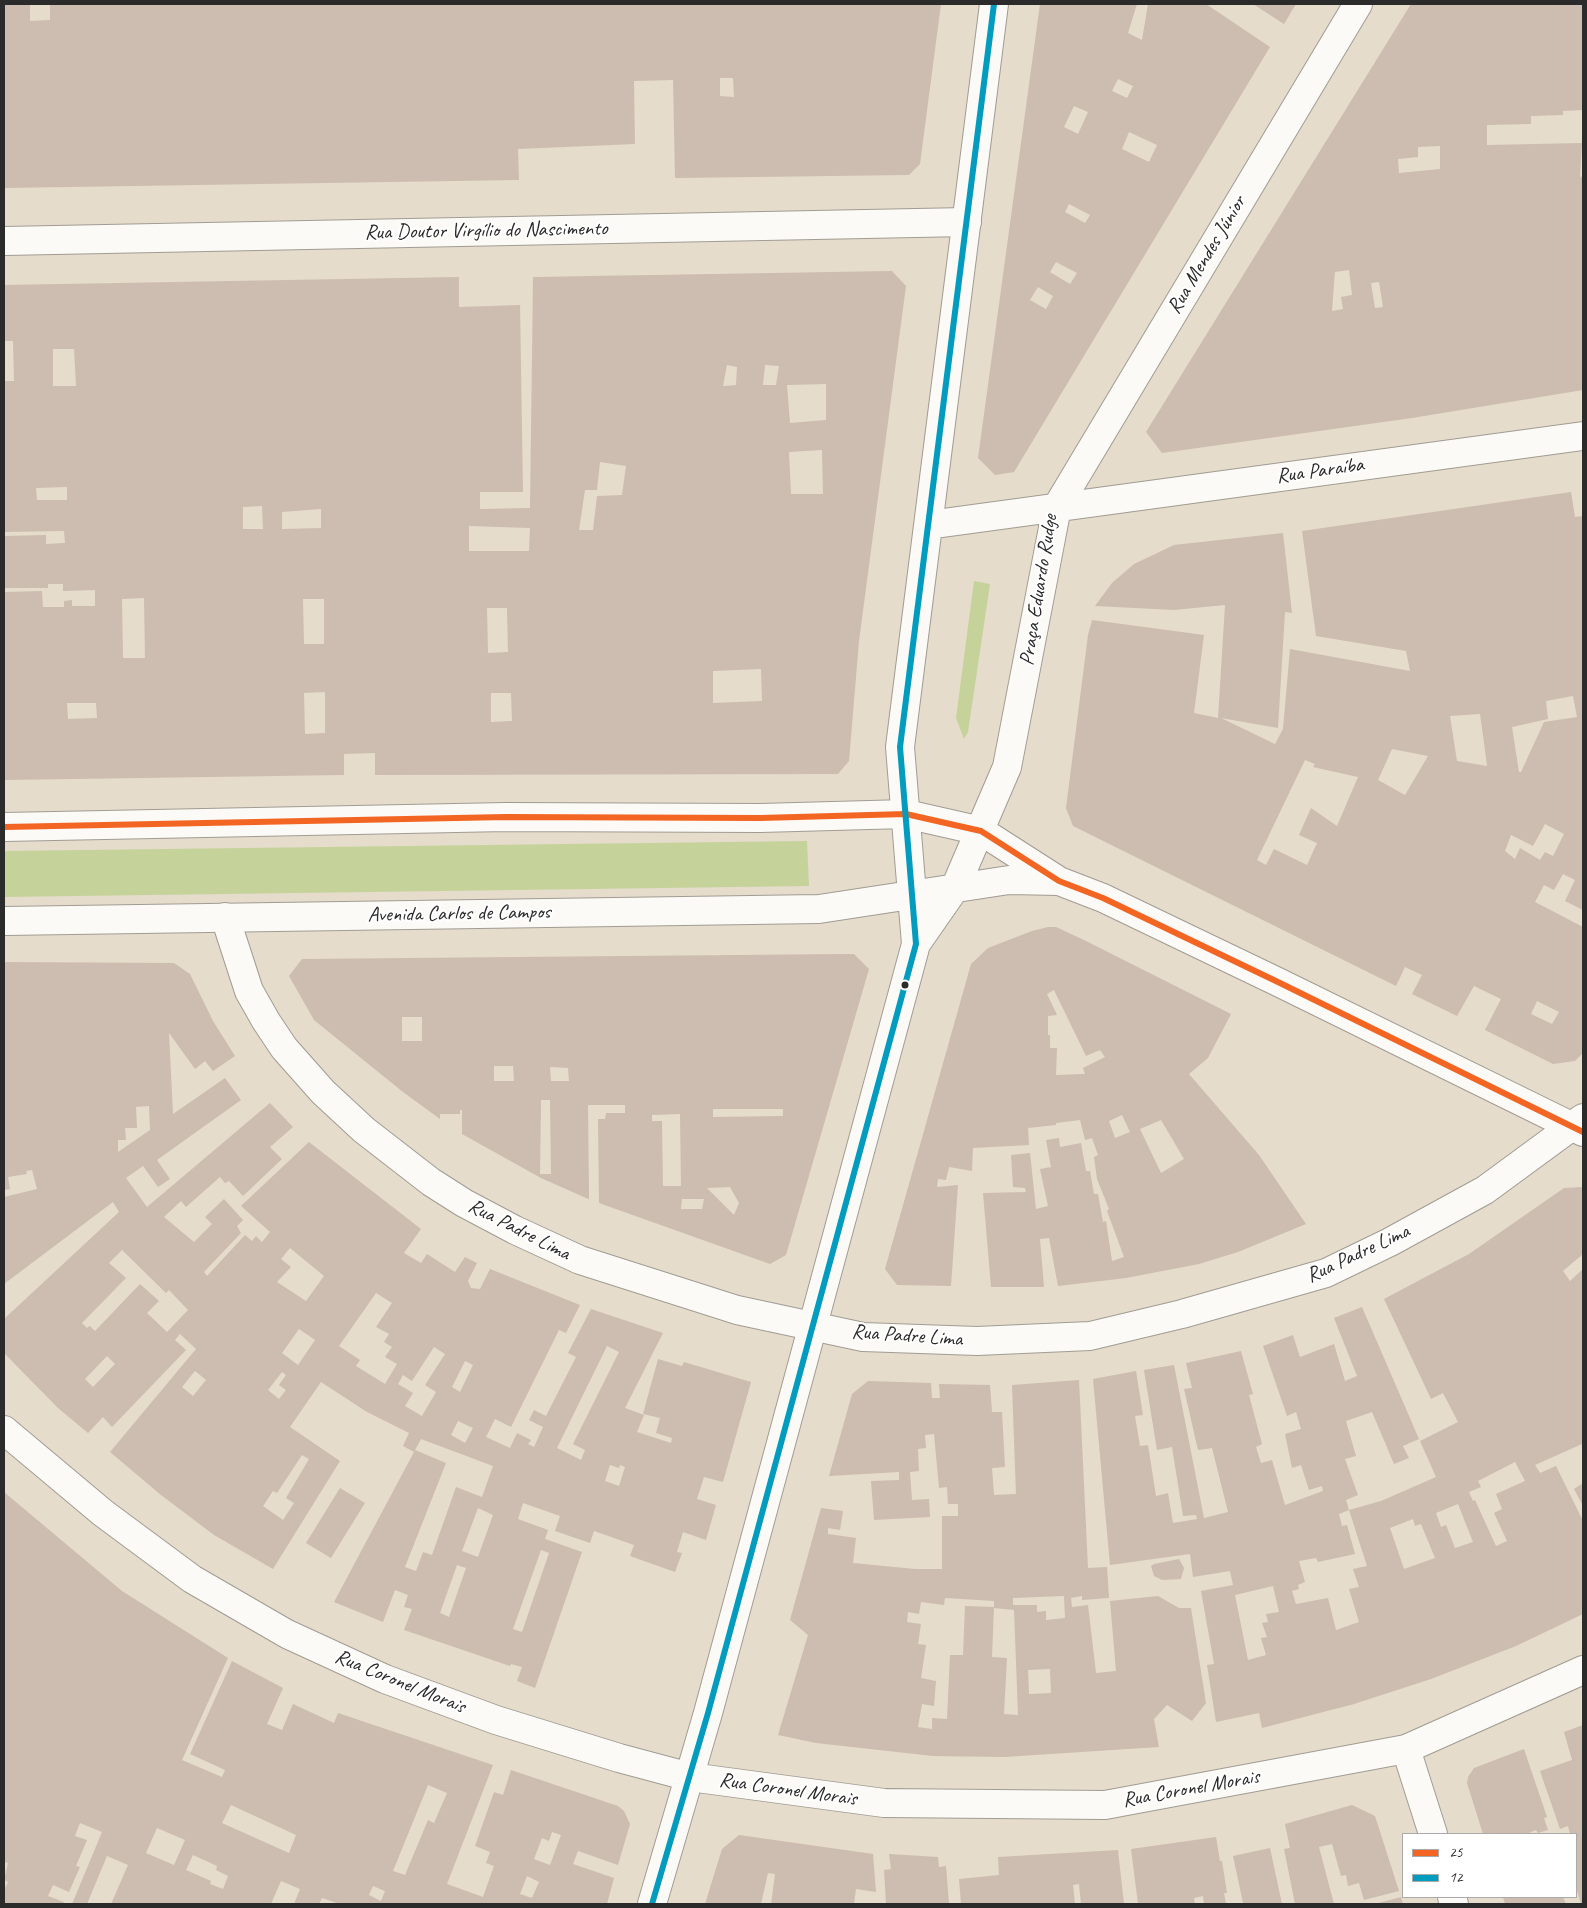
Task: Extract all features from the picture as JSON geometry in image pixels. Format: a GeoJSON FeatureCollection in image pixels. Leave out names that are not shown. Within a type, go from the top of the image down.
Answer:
{"type":"FeatureCollection","features":[{"type":"Feature","properties":{"kind":"street"},"geometry":{"type":"LineString","coordinates":[[652,1904],[690,1777],[916,944],[900,747],[994,4]]}},
{"type":"Feature","properties":{"kind":"street","name":"Rua Mendes Júnior"},"geometry":{"type":"LineString","coordinates":[[1057,507],[1358,4]]}},
{"type":"Feature","properties":{"kind":"street","name":"Rua Doutor Virgílio do Nascimento"},"geometry":{"type":"LineString","coordinates":[[4,241],[967,222]]}},
{"type":"Feature","properties":{"kind":"street","name":"Rua Paraíba"},"geometry":{"type":"LineString","coordinates":[[1057,507],[1583,436]]}},
{"type":"Feature","properties":{"kind":"street","name":"Praça Eduardo Rudge"},"geometry":{"type":"LineString","coordinates":[[916,944],[955,888],[981,832],[1007,767],[1057,507],[928,526]]}},
{"type":"Feature","properties":{"kind":"street"},"geometry":{"type":"LineString","coordinates":[[4,826],[496,817],[770,818],[906,814],[981,832],[1059,881],[1103,898],[1580,1126]]}},
{"type":"Feature","properties":{"kind":"street","name":"Avenida Carlos de Campos"},"geometry":{"type":"LineString","coordinates":[[4,921],[819,909],[1009,880],[1059,881]]}},
{"type":"Feature","properties":{"kind":"street","name":"Rua Padre Lima"},"geometry":{"type":"LineString","coordinates":[[225,917],[249,991],[284,1048],[323,1092],[364,1130],[431,1182],[464,1203],[507,1226],[580,1260],[737,1310],[863,1336],[977,1341],[1090,1336],[1182,1314],[1326,1273],[1390,1242],[1485,1190],[1580,1126]]}},
{"type":"Feature","properties":{"kind":"street","name":"Rua Coronel Morais"},"geometry":{"type":"LineString","coordinates":[[4,1430],[103,1513],[192,1579],[287,1634],[385,1679],[496,1720],[619,1758],[690,1777],[884,1804],[1105,1805],[1406,1749],[1583,1670]]}},
{"type":"Feature","properties":{"kind":"street"},"geometry":{"type":"LineString","coordinates":[[1406,1749],[1432,1833]]}},
{"type":"Feature","properties":{"kind":"green space"},"geometry":{"type":"Polygon","coordinates":[[[974,581],[990,584],[968,732],[964,739],[956,718],[974,581]]]}},
{"type":"Feature","properties":{"kind":"green space"},"geometry":{"type":"Polygon","coordinates":[[[807,841],[809,886],[4,897],[4,851],[807,841]]]}},
{"type":"Feature","properties":{"kind":"building"},"geometry":{"type":"Polygon","coordinates":[[[4,4],[30,4],[30,21],[50,20],[50,4],[941,4],[920,164],[909,175],[675,178],[673,80],[634,81],[635,144],[518,149],[519,180],[4,188],[4,4]],[[720,78],[720,96],[734,97],[733,78],[720,78]]]}},
{"type":"Feature","properties":{"kind":"building"},"geometry":{"type":"Polygon","coordinates":[[[1040,4],[1137,4],[1128,33],[1142,40],[1148,4],[1206,4],[1270,47],[1014,472],[995,475],[978,458],[1040,4]],[[1118,79],[1112,91],[1127,98],[1133,86],[1118,79]],[[1074,106],[1064,127],[1078,134],[1088,112],[1074,106]],[[1129,132],[1122,149],[1149,162],[1157,145],[1129,132]],[[1069,204],[1065,212],[1085,223],[1090,215],[1069,204]],[[1056,262],[1050,272],[1070,284],[1077,273],[1056,262]],[[1038,287],[1030,300],[1046,309],[1053,296],[1038,287]]]}},
{"type":"Feature","properties":{"kind":"building"},"geometry":{"type":"Polygon","coordinates":[[[1253,4],[1296,4],[1284,24],[1253,4]]]}},
{"type":"Feature","properties":{"kind":"building"},"geometry":{"type":"Polygon","coordinates":[[[1411,4],[1583,4],[1583,110],[1563,111],[1563,115],[1531,116],[1531,124],[1487,125],[1487,145],[1582,143],[1580,177],[1583,176],[1583,390],[1412,418],[1162,453],[1146,432],[1411,4]],[[1440,146],[1418,147],[1418,157],[1398,159],[1399,173],[1440,169],[1440,146]],[[1349,270],[1335,272],[1332,311],[1343,309],[1341,297],[1352,295],[1349,270]],[[1379,282],[1371,283],[1375,308],[1383,307],[1379,282]]]}},
{"type":"Feature","properties":{"kind":"building"},"geometry":{"type":"Polygon","coordinates":[[[892,271],[906,286],[859,641],[849,761],[838,774],[375,775],[375,753],[344,754],[344,775],[4,780],[4,592],[42,591],[43,607],[64,607],[64,601],[72,600],[72,606],[95,606],[95,590],[63,591],[63,584],[48,584],[48,588],[4,588],[4,536],[46,535],[46,544],[65,543],[64,531],[4,532],[4,381],[14,381],[13,341],[4,341],[4,285],[459,277],[459,307],[520,305],[523,492],[480,492],[480,509],[530,508],[533,277],[892,271]],[[53,349],[53,386],[76,386],[74,349],[53,349]],[[727,365],[723,386],[736,385],[737,367],[727,365]],[[765,365],[763,385],[776,385],[779,366],[765,365]],[[826,384],[787,385],[790,423],[826,420],[826,384]],[[822,450],[789,452],[791,494],[823,494],[822,450]],[[600,462],[597,490],[585,490],[579,530],[593,530],[597,496],[622,495],[626,466],[600,462]],[[67,487],[36,488],[37,500],[67,500],[67,487]],[[262,506],[243,507],[243,529],[263,529],[262,506]],[[321,509],[282,512],[282,529],[321,528],[321,509]],[[469,526],[469,551],[529,551],[530,528],[469,526]],[[144,598],[122,599],[123,658],[145,658],[144,598]],[[303,599],[304,644],[324,644],[324,599],[303,599]],[[487,608],[488,653],[508,652],[507,608],[487,608]],[[761,669],[713,671],[713,703],[762,701],[761,669]],[[325,692],[304,693],[305,734],[325,733],[325,692]],[[491,693],[491,722],[512,721],[511,693],[491,693]],[[67,703],[68,719],[97,718],[96,703],[67,703]]]}},
{"type":"Feature","properties":{"kind":"building"},"geometry":{"type":"Polygon","coordinates":[[[1571,492],[1575,517],[1583,516],[1583,910],[1565,901],[1575,880],[1563,874],[1554,890],[1544,885],[1535,902],[1583,927],[1583,1053],[1575,1061],[1553,1064],[1485,1030],[1501,999],[1474,986],[1457,1016],[1412,994],[1422,975],[1405,967],[1396,986],[1073,826],[1066,808],[1088,635],[1092,620],[1204,635],[1194,713],[1218,718],[1225,605],[1174,610],[1095,606],[1112,583],[1134,564],[1174,545],[1283,533],[1292,613],[1285,612],[1278,728],[1221,718],[1275,744],[1283,729],[1290,649],[1410,671],[1406,651],[1316,636],[1302,531],[1571,492]],[[1573,696],[1546,701],[1548,719],[1512,727],[1519,772],[1521,772],[1544,722],[1577,717],[1573,696]],[[1480,714],[1450,716],[1457,761],[1487,766],[1480,714]],[[1392,749],[1378,780],[1405,795],[1428,756],[1392,749]],[[1305,760],[1257,860],[1266,865],[1274,849],[1307,865],[1317,843],[1299,835],[1311,808],[1337,826],[1358,777],[1313,767],[1315,764],[1305,760]],[[1545,824],[1533,846],[1511,835],[1505,851],[1515,859],[1520,848],[1540,860],[1545,852],[1553,856],[1564,834],[1545,824]],[[1537,1001],[1531,1014],[1552,1024],[1559,1012],[1537,1001]]]}},
{"type":"Feature","properties":{"kind":"building"},"geometry":{"type":"Polygon","coordinates":[[[1056,927],[1231,1014],[1208,1058],[1189,1074],[1259,1155],[1306,1224],[1238,1252],[1199,1264],[1126,1278],[1058,1286],[1049,1238],[1040,1239],[1044,1287],[991,1287],[983,1193],[1026,1192],[1025,1188],[1013,1187],[1011,1155],[1030,1153],[1036,1209],[1048,1206],[1040,1169],[1051,1167],[1046,1140],[1059,1138],[1060,1147],[1081,1143],[1086,1171],[1090,1171],[1094,1194],[1098,1194],[1103,1222],[1106,1221],[1112,1261],[1124,1257],[1107,1211],[1109,1209],[1097,1179],[1094,1157],[1098,1155],[1092,1138],[1085,1140],[1080,1120],[1056,1123],[1056,1125],[1028,1128],[1029,1145],[973,1148],[972,1171],[949,1167],[946,1180],[938,1179],[937,1187],[958,1185],[951,1286],[897,1285],[885,1269],[971,964],[988,948],[1032,931],[1056,927]],[[1054,990],[1047,994],[1057,1015],[1048,1016],[1050,1048],[1057,1048],[1056,1075],[1085,1074],[1083,1068],[1105,1057],[1100,1050],[1086,1056],[1054,990]],[[1122,1115],[1109,1121],[1115,1138],[1130,1132],[1122,1115]],[[1161,1120],[1140,1129],[1161,1173],[1184,1159],[1161,1120]]]}},
{"type":"Feature","properties":{"kind":"building"},"geometry":{"type":"Polygon","coordinates":[[[854,954],[869,969],[786,1255],[770,1264],[599,1203],[598,1119],[605,1119],[606,1113],[625,1113],[625,1105],[588,1105],[589,1199],[541,1178],[462,1134],[462,1110],[460,1110],[460,1114],[440,1114],[440,1119],[403,1092],[314,1020],[289,976],[302,959],[854,954]],[[402,1017],[402,1041],[422,1041],[422,1017],[402,1017]],[[494,1066],[494,1081],[514,1081],[513,1066],[494,1066]],[[550,1067],[551,1081],[569,1081],[568,1068],[550,1067]],[[541,1100],[540,1174],[551,1174],[550,1100],[541,1100]],[[713,1109],[713,1117],[783,1116],[783,1109],[713,1109]],[[680,1114],[652,1115],[652,1121],[662,1121],[663,1186],[681,1186],[680,1114]],[[730,1187],[707,1188],[734,1215],[739,1203],[730,1187]],[[682,1199],[681,1209],[702,1209],[704,1199],[682,1199]]]}},
{"type":"Feature","properties":{"kind":"building"},"geometry":{"type":"Polygon","coordinates":[[[4,962],[174,963],[190,974],[213,1021],[235,1056],[213,1071],[205,1061],[195,1069],[169,1033],[173,1114],[225,1078],[241,1100],[157,1160],[170,1179],[158,1187],[143,1166],[126,1178],[147,1207],[270,1103],[293,1127],[270,1147],[282,1159],[243,1196],[229,1181],[225,1183],[220,1177],[186,1207],[181,1201],[164,1217],[194,1242],[212,1224],[205,1217],[224,1199],[243,1220],[237,1226],[241,1233],[204,1272],[207,1276],[245,1235],[252,1241],[256,1236],[262,1242],[270,1232],[241,1206],[309,1142],[421,1229],[404,1253],[421,1263],[427,1254],[455,1272],[465,1257],[477,1263],[468,1281],[471,1288],[480,1289],[490,1269],[580,1305],[566,1333],[559,1330],[511,1427],[495,1419],[486,1437],[510,1448],[517,1433],[531,1440],[528,1444],[534,1447],[543,1427],[529,1420],[534,1410],[546,1416],[576,1357],[568,1353],[591,1309],[663,1333],[625,1408],[644,1415],[637,1432],[671,1443],[672,1438],[656,1433],[660,1418],[643,1414],[658,1359],[682,1366],[684,1362],[751,1382],[723,1482],[704,1477],[697,1499],[716,1505],[706,1540],[683,1532],[677,1552],[682,1553],[675,1572],[630,1556],[634,1545],[594,1531],[590,1543],[555,1531],[560,1516],[523,1503],[518,1519],[548,1530],[545,1539],[582,1552],[535,1688],[517,1681],[522,1667],[511,1664],[510,1666],[404,1630],[412,1609],[404,1607],[408,1595],[395,1590],[383,1622],[334,1602],[414,1452],[403,1446],[409,1433],[367,1412],[321,1382],[290,1427],[340,1461],[273,1569],[214,1535],[161,1495],[110,1452],[196,1349],[180,1334],[175,1340],[186,1350],[112,1427],[103,1417],[88,1433],[58,1408],[4,1353],[4,1319],[119,1212],[113,1202],[4,1284],[4,1197],[37,1189],[32,1170],[26,1171],[27,1174],[8,1177],[10,1189],[4,1190],[4,962]],[[149,1106],[136,1107],[137,1128],[125,1128],[126,1140],[118,1140],[118,1152],[150,1130],[149,1106]],[[290,1248],[281,1259],[291,1267],[277,1282],[306,1301],[324,1276],[290,1248]],[[122,1250],[109,1263],[126,1278],[82,1323],[87,1328],[90,1326],[95,1331],[140,1284],[159,1301],[147,1313],[167,1332],[188,1310],[169,1290],[166,1293],[122,1250]],[[376,1293],[339,1346],[360,1360],[356,1366],[385,1384],[397,1364],[385,1357],[392,1347],[384,1342],[389,1334],[376,1327],[392,1303],[376,1293]],[[299,1329],[282,1353],[298,1365],[315,1340],[299,1329]],[[607,1346],[557,1448],[581,1460],[585,1450],[573,1444],[619,1352],[607,1346]],[[434,1347],[412,1381],[403,1375],[398,1384],[413,1393],[405,1406],[422,1416],[436,1392],[425,1385],[445,1354],[434,1347]],[[107,1356],[85,1379],[93,1387],[115,1364],[107,1356]],[[465,1361],[452,1387],[460,1392],[473,1365],[465,1361]],[[195,1371],[182,1387],[193,1396],[206,1380],[195,1371]],[[282,1372],[268,1390],[279,1399],[286,1390],[279,1385],[286,1375],[282,1372]],[[458,1421],[451,1435],[465,1443],[473,1428],[458,1421]],[[421,1439],[415,1450],[446,1463],[405,1567],[416,1571],[423,1552],[432,1555],[456,1487],[482,1497],[493,1466],[421,1439]],[[302,1455],[277,1493],[273,1491],[263,1506],[283,1520],[294,1503],[286,1498],[309,1459],[302,1455]],[[610,1465],[605,1481],[619,1486],[625,1467],[620,1465],[619,1468],[610,1465]],[[478,1508],[462,1551],[478,1557],[493,1515],[478,1508]],[[541,1550],[513,1629],[522,1632],[549,1553],[541,1550]],[[457,1565],[440,1613],[449,1617],[466,1568],[457,1565]]]}},
{"type":"Feature","properties":{"kind":"building"},"geometry":{"type":"Polygon","coordinates":[[[1583,1187],[1583,1254],[1563,1271],[1570,1281],[1583,1269],[1583,1448],[1582,1444],[1535,1465],[1540,1473],[1556,1466],[1583,1521],[1583,1614],[1516,1646],[1431,1679],[1354,1704],[1262,1728],[1259,1713],[1216,1722],[1207,1665],[1214,1664],[1201,1591],[1233,1585],[1230,1571],[1193,1577],[1190,1554],[1110,1565],[1093,1379],[1136,1371],[1143,1415],[1135,1416],[1140,1446],[1148,1445],[1156,1496],[1168,1493],[1173,1523],[1197,1519],[1196,1515],[1183,1516],[1172,1447],[1157,1450],[1144,1370],[1174,1365],[1204,1518],[1228,1512],[1212,1448],[1198,1450],[1184,1389],[1192,1388],[1186,1363],[1241,1351],[1253,1394],[1249,1395],[1262,1444],[1256,1447],[1261,1463],[1272,1460],[1285,1505],[1323,1491],[1322,1486],[1309,1490],[1301,1465],[1292,1468],[1285,1434],[1301,1429],[1296,1412],[1287,1416],[1263,1346],[1293,1335],[1300,1357],[1334,1344],[1345,1381],[1357,1376],[1334,1318],[1362,1307],[1419,1439],[1403,1446],[1409,1458],[1394,1464],[1372,1412],[1346,1421],[1356,1456],[1345,1459],[1358,1495],[1346,1500],[1349,1510],[1381,1501],[1436,1477],[1420,1441],[1458,1422],[1443,1393],[1431,1399],[1384,1299],[1469,1254],[1564,1188],[1583,1187]],[[1515,1462],[1478,1481],[1481,1487],[1469,1492],[1473,1501],[1475,1500],[1496,1546],[1507,1541],[1494,1513],[1502,1509],[1496,1494],[1525,1481],[1515,1462]],[[1458,1504],[1436,1513],[1441,1527],[1446,1525],[1455,1548],[1473,1542],[1458,1504]],[[1349,1510],[1339,1514],[1342,1526],[1347,1525],[1355,1554],[1318,1562],[1316,1558],[1299,1561],[1305,1582],[1298,1585],[1299,1589],[1292,1591],[1296,1604],[1328,1598],[1336,1630],[1359,1622],[1349,1589],[1359,1587],[1353,1569],[1367,1566],[1349,1510]],[[1413,1519],[1390,1528],[1404,1569],[1435,1558],[1421,1524],[1415,1526],[1413,1519]],[[1273,1586],[1235,1595],[1248,1660],[1266,1655],[1261,1638],[1267,1637],[1262,1623],[1268,1622],[1266,1614],[1279,1612],[1273,1586]]]}},
{"type":"Feature","properties":{"kind":"building"},"geometry":{"type":"Polygon","coordinates":[[[1079,1380],[1088,1568],[1107,1567],[1109,1598],[1082,1600],[1082,1596],[1071,1598],[1072,1607],[1088,1605],[1096,1673],[1116,1671],[1110,1601],[1158,1596],[1179,1608],[1191,1608],[1206,1703],[1192,1721],[1167,1705],[1154,1719],[1159,1747],[1004,1757],[933,1756],[816,1743],[778,1735],[808,1635],[790,1620],[821,1508],[843,1511],[840,1530],[828,1528],[828,1534],[856,1538],[853,1563],[915,1569],[942,1569],[942,1516],[958,1516],[958,1504],[948,1504],[947,1487],[939,1488],[934,1434],[925,1435],[926,1448],[918,1449],[919,1471],[910,1472],[912,1500],[929,1499],[930,1517],[874,1520],[871,1481],[899,1480],[899,1472],[829,1476],[852,1394],[868,1381],[931,1383],[932,1398],[940,1398],[939,1384],[990,1385],[992,1412],[1002,1412],[1005,1467],[992,1468],[994,1495],[1016,1494],[1012,1385],[1079,1380]],[[1064,1596],[1013,1598],[1013,1605],[1037,1605],[1037,1612],[1046,1611],[1046,1620],[1065,1618],[1064,1596]],[[945,1598],[944,1605],[921,1602],[919,1614],[908,1612],[907,1622],[921,1624],[918,1644],[926,1645],[921,1678],[936,1681],[934,1706],[922,1704],[918,1727],[932,1729],[932,1718],[947,1719],[950,1655],[963,1655],[965,1606],[994,1607],[994,1601],[945,1598]],[[994,1608],[992,1657],[1007,1658],[1004,1714],[1018,1715],[1014,1610],[994,1608]],[[1050,1669],[1028,1670],[1029,1694],[1051,1693],[1050,1669]]]}},
{"type":"Feature","properties":{"kind":"building"},"geometry":{"type":"Polygon","coordinates":[[[1583,1483],[1583,1506],[1574,1489],[1583,1483]]]}},
{"type":"Feature","properties":{"kind":"building"},"geometry":{"type":"Polygon","coordinates":[[[340,1488],[365,1503],[331,1558],[306,1543],[340,1488]]]}},
{"type":"Feature","properties":{"kind":"building"},"geometry":{"type":"Polygon","coordinates":[[[4,1492],[122,1591],[228,1658],[182,1760],[222,1777],[225,1770],[190,1754],[232,1661],[283,1688],[267,1724],[282,1730],[293,1704],[334,1723],[338,1713],[493,1765],[447,1884],[483,1897],[494,1866],[486,1863],[490,1852],[475,1846],[494,1792],[503,1795],[511,1770],[618,1806],[624,1811],[630,1824],[618,1865],[578,1851],[573,1864],[614,1878],[607,1904],[340,1904],[322,1898],[319,1904],[294,1904],[300,1889],[281,1881],[271,1904],[111,1904],[128,1865],[107,1856],[87,1904],[72,1904],[102,1832],[80,1823],[75,1836],[87,1840],[76,1866],[80,1867],[69,1892],[53,1885],[48,1896],[64,1902],[63,1904],[4,1904],[4,1890],[8,1882],[4,1880],[8,1863],[4,1862],[4,1492]],[[428,1785],[393,1871],[405,1875],[428,1820],[434,1823],[447,1793],[428,1785]],[[231,1805],[222,1823],[289,1853],[296,1835],[231,1805]],[[157,1828],[146,1853],[174,1865],[185,1840],[157,1828]],[[552,1832],[549,1841],[542,1838],[534,1859],[550,1865],[561,1835],[552,1832]],[[193,1855],[186,1870],[211,1881],[210,1884],[223,1889],[228,1876],[216,1870],[217,1866],[193,1855]],[[527,1876],[520,1894],[532,1898],[539,1882],[527,1876]],[[373,1886],[369,1895],[381,1901],[385,1891],[373,1886]]]}},
{"type":"Feature","properties":{"kind":"building"},"geometry":{"type":"Polygon","coordinates":[[[1179,1559],[1184,1568],[1181,1579],[1162,1580],[1154,1576],[1151,1566],[1179,1559]]]}},
{"type":"Feature","properties":{"kind":"building"},"geometry":{"type":"Polygon","coordinates":[[[1583,1725],[1583,1904],[1581,1904],[1577,1890],[1577,1833],[1570,1833],[1568,1826],[1560,1829],[1540,1771],[1572,1760],[1564,1732],[1583,1725]]]}},
{"type":"Feature","properties":{"kind":"building"},"geometry":{"type":"Polygon","coordinates":[[[1524,1749],[1547,1817],[1544,1818],[1548,1830],[1538,1833],[1536,1830],[1528,1833],[1483,1833],[1467,1783],[1468,1777],[1474,1768],[1524,1749]]]}},
{"type":"Feature","properties":{"kind":"building"},"geometry":{"type":"Polygon","coordinates":[[[1352,1805],[1375,1816],[1399,1891],[1364,1900],[1359,1883],[1348,1886],[1346,1875],[1341,1876],[1332,1844],[1319,1847],[1334,1904],[1295,1904],[1284,1849],[1290,1848],[1285,1824],[1352,1805]]]}},
{"type":"Feature","properties":{"kind":"building"},"geometry":{"type":"Polygon","coordinates":[[[739,1835],[873,1854],[876,1892],[856,1889],[854,1904],[771,1904],[775,1874],[768,1873],[761,1904],[705,1904],[722,1849],[739,1835]]]}},
{"type":"Feature","properties":{"kind":"building"},"geometry":{"type":"Polygon","coordinates":[[[1216,1837],[1227,1893],[1224,1893],[1226,1904],[1204,1904],[1203,1896],[1194,1898],[1195,1904],[1138,1904],[1131,1849],[1216,1837]]]}},
{"type":"Feature","properties":{"kind":"building"},"geometry":{"type":"Polygon","coordinates":[[[1270,1848],[1282,1904],[1243,1903],[1233,1856],[1270,1848]]]}},
{"type":"Feature","properties":{"kind":"building"},"geometry":{"type":"Polygon","coordinates":[[[1118,1850],[1124,1904],[1081,1904],[1079,1884],[1073,1885],[1075,1904],[961,1904],[959,1879],[999,1875],[998,1857],[1118,1850]]]}},
{"type":"Feature","properties":{"kind":"building"},"geometry":{"type":"Polygon","coordinates":[[[889,1854],[938,1857],[939,1867],[946,1866],[949,1904],[886,1904],[884,1870],[891,1869],[889,1854]]]}},
{"type":"Feature","properties":{"kind":"building"},"geometry":{"type":"Polygon","coordinates":[[[1401,1897],[1403,1904],[1375,1904],[1401,1897]]]}},
{"type":"Feature","properties":{"kind":"building"},"geometry":{"type":"Polygon","coordinates":[[[1503,1898],[1563,1898],[1566,1904],[1505,1904],[1503,1898]]]}},
{"type":"Feature","properties":{"kind":"transit line","name":"12"},"geometry":{"type":"LineString","coordinates":[[652,1904],[708,1713],[916,944],[900,747],[994,4]]}},
{"type":"Feature","properties":{"kind":"transit line","name":"25"},"geometry":{"type":"LineString","coordinates":[[4,827],[506,817],[760,818],[906,814],[981,831],[1059,881],[1103,898],[1583,1132]]}}]}
